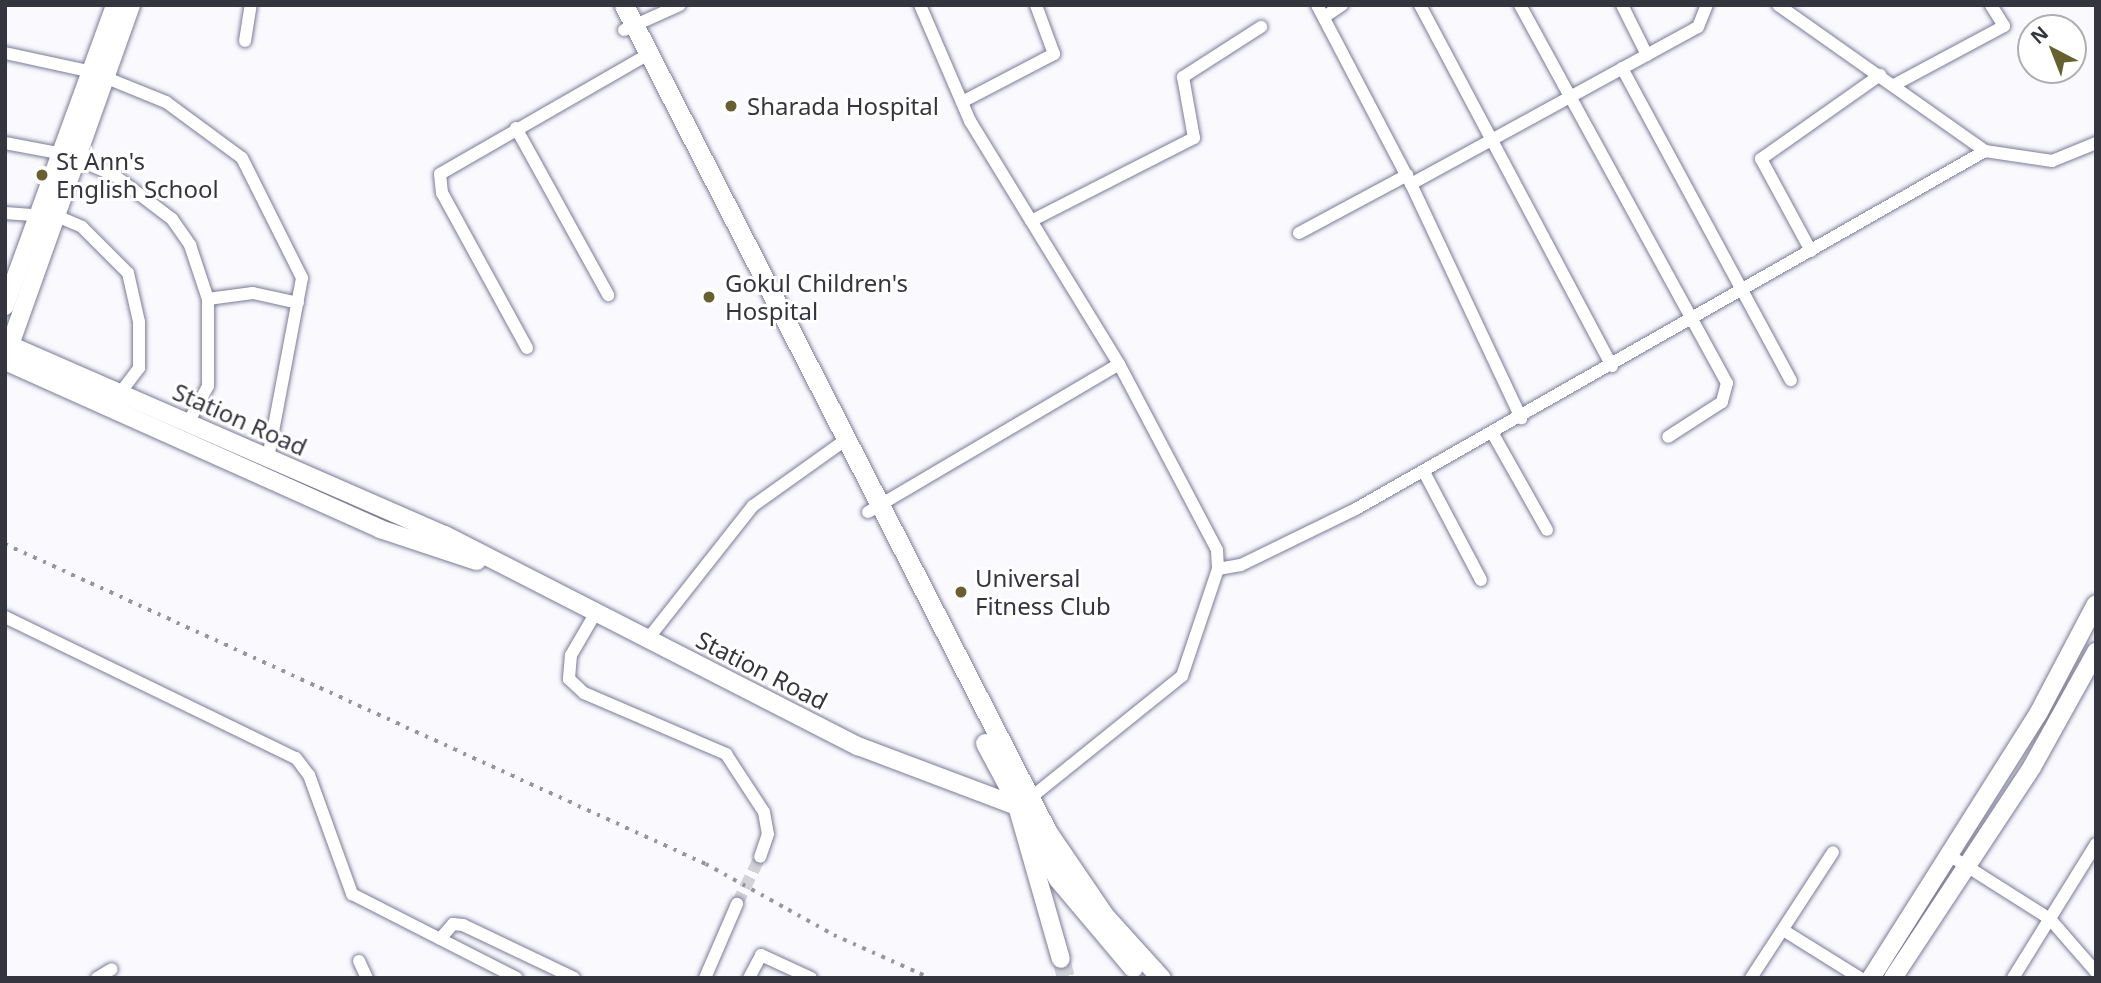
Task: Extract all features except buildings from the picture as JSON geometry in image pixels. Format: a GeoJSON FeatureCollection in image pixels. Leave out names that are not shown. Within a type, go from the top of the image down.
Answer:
{"type":"FeatureCollection","features":[{"type":"Feature","properties":{"kind":"main road"},"geometry":{"type":"LineString","coordinates":[[99,75],[115,5]]}},
{"type":"Feature","properties":{"kind":"main road"},"geometry":{"type":"LineString","coordinates":[[7,350],[99,75],[131,5]]}},
{"type":"Feature","properties":{"kind":"main road"},"geometry":{"type":"LineString","coordinates":[[611,5],[629,28],[644,57],[1023,802],[1058,879],[1144,978]]}},
{"type":"Feature","properties":{"kind":"main road"},"geometry":{"type":"LineString","coordinates":[[624,5],[629,28]]}},
{"type":"Feature","properties":{"kind":"main road"},"geometry":{"type":"LineString","coordinates":[[5,306],[51,217]]}},
{"type":"Feature","properties":{"kind":"main road","name":"Station Road"},"geometry":{"type":"LineString","coordinates":[[7,350],[120,393],[445,536],[491,563],[859,746],[1023,802]]}},
{"type":"Feature","properties":{"kind":"main road","name":"Station Road"},"geometry":{"type":"LineString","coordinates":[[7,350],[380,529],[491,563]]}},
{"type":"Feature","properties":{"kind":"main road"},"geometry":{"type":"LineString","coordinates":[[1871,978],[2090,630],[2096,604]]}},
{"type":"Feature","properties":{"kind":"main road"},"geometry":{"type":"LineString","coordinates":[[1894,978],[2032,767],[2096,652]]}},
{"type":"Feature","properties":{"kind":"main road"},"geometry":{"type":"LineString","coordinates":[[1023,802],[1061,959]]}},
{"type":"Feature","properties":{"kind":"main road"},"geometry":{"type":"LineString","coordinates":[[1023,802],[1104,915],[1161,978]]}},
{"type":"Feature","properties":{"kind":"street"},"geometry":{"type":"LineString","coordinates":[[245,41],[251,5]]}},
{"type":"Feature","properties":{"kind":"street"},"geometry":{"type":"LineString","coordinates":[[629,28],[680,5]]}},
{"type":"Feature","properties":{"kind":"street"},"geometry":{"type":"LineString","coordinates":[[920,5],[962,102],[1119,364],[1217,550],[1218,569],[1182,676],[1023,802]]}},
{"type":"Feature","properties":{"kind":"street"},"geometry":{"type":"LineString","coordinates":[[962,102],[1054,54],[1036,5]]}},
{"type":"Feature","properties":{"kind":"street"},"geometry":{"type":"LineString","coordinates":[[1317,5],[1409,180],[1521,418]]}},
{"type":"Feature","properties":{"kind":"street"},"geometry":{"type":"LineString","coordinates":[[1324,18],[1342,5]]}},
{"type":"Feature","properties":{"kind":"street"},"geometry":{"type":"LineString","coordinates":[[1420,5],[1612,366]]}},
{"type":"Feature","properties":{"kind":"street"},"geometry":{"type":"LineString","coordinates":[[1520,5],[1566,99],[1688,322],[1729,389],[1721,402],[1668,437]]}},
{"type":"Feature","properties":{"kind":"street"},"geometry":{"type":"LineString","coordinates":[[1622,5],[1647,55]]}},
{"type":"Feature","properties":{"kind":"street"},"geometry":{"type":"LineString","coordinates":[[1298,233],[1490,141],[1698,27],[1707,5]]}},
{"type":"Feature","properties":{"kind":"street"},"geometry":{"type":"LineString","coordinates":[[1778,5],[1985,151],[2052,162],[2095,144]]}},
{"type":"Feature","properties":{"kind":"street"},"geometry":{"type":"LineString","coordinates":[[1894,85],[2004,26],[1991,5]]}},
{"type":"Feature","properties":{"kind":"street"},"geometry":{"type":"LineString","coordinates":[[1031,221],[1194,138],[1197,129],[1183,77],[1261,27]]}},
{"type":"Feature","properties":{"kind":"street"},"geometry":{"type":"LineString","coordinates":[[5,54],[99,75],[166,102],[242,158],[302,278],[268,458]]}},
{"type":"Feature","properties":{"kind":"street"},"geometry":{"type":"LineString","coordinates":[[527,348],[438,183],[447,166],[644,57]]}},
{"type":"Feature","properties":{"kind":"street"},"geometry":{"type":"LineString","coordinates":[[1622,68],[1745,289],[1791,380]]}},
{"type":"Feature","properties":{"kind":"street"},"geometry":{"type":"LineString","coordinates":[[1811,251],[1761,159],[1880,75]]}},
{"type":"Feature","properties":{"kind":"street"},"geometry":{"type":"LineString","coordinates":[[516,128],[608,295]]}},
{"type":"Feature","properties":{"kind":"street"},"geometry":{"type":"LineString","coordinates":[[5,143],[71,157],[114,175],[172,219],[190,245],[208,299],[208,386],[188,423]]}},
{"type":"Feature","properties":{"kind":"street"},"geometry":{"type":"LineString","coordinates":[[1218,569],[1241,565],[1354,510],[1493,434],[1985,151]]}},
{"type":"Feature","properties":{"kind":"street"},"geometry":{"type":"LineString","coordinates":[[5,213],[51,217],[82,227],[128,273],[139,322],[139,368],[120,393]]}},
{"type":"Feature","properties":{"kind":"street"},"geometry":{"type":"LineString","coordinates":[[208,299],[253,293],[298,303]]}},
{"type":"Feature","properties":{"kind":"street"},"geometry":{"type":"LineString","coordinates":[[873,509],[1119,364]]}},
{"type":"Feature","properties":{"kind":"street"},"geometry":{"type":"LineString","coordinates":[[1493,434],[1547,530]]}},
{"type":"Feature","properties":{"kind":"street"},"geometry":{"type":"LineString","coordinates":[[647,640],[753,506],[840,443]]}},
{"type":"Feature","properties":{"kind":"street"},"geometry":{"type":"LineString","coordinates":[[1424,471],[1481,580]]}},
{"type":"Feature","properties":{"kind":"street"},"geometry":{"type":"LineString","coordinates":[[595,614],[571,655],[569,679],[584,693],[726,754],[764,812],[768,834],[760,857]]}},
{"type":"Feature","properties":{"kind":"street"},"geometry":{"type":"LineString","coordinates":[[5,617],[296,758],[309,775],[352,894],[517,978]]}},
{"type":"Feature","properties":{"kind":"street"},"geometry":{"type":"LineString","coordinates":[[2015,977],[2096,844]]}},
{"type":"Feature","properties":{"kind":"street"},"geometry":{"type":"LineString","coordinates":[[1751,978],[1833,852]]}},
{"type":"Feature","properties":{"kind":"street"},"geometry":{"type":"LineString","coordinates":[[1948,855],[2050,919],[2096,972]]}},
{"type":"Feature","properties":{"kind":"street"},"geometry":{"type":"LineString","coordinates":[[705,978],[737,904]]}},
{"type":"Feature","properties":{"kind":"street"},"geometry":{"type":"LineString","coordinates":[[440,939],[453,924],[463,925],[575,978]]}},
{"type":"Feature","properties":{"kind":"street"},"geometry":{"type":"LineString","coordinates":[[1783,930],[1860,978]]}},
{"type":"Feature","properties":{"kind":"street"},"geometry":{"type":"LineString","coordinates":[[749,978],[761,955],[811,978]]}},
{"type":"Feature","properties":{"kind":"street"},"geometry":{"type":"LineString","coordinates":[[359,961],[367,978]]}},
{"type":"Feature","properties":{"kind":"street"},"geometry":{"type":"LineString","coordinates":[[97,978],[112,969]]}},
{"type":"Feature","properties":{"kind":"tunnel"},"geometry":{"type":"LineString","coordinates":[[737,904],[760,857]]}},
{"type":"Feature","properties":{"kind":"tunnel"},"geometry":{"type":"LineString","coordinates":[[1061,959],[1066,978]]}},
{"type":"Feature","properties":{"kind":"railway"},"geometry":{"type":"LineString","coordinates":[[5,544],[706,864],[834,935],[930,978]]}},
{"type":"Feature","properties":{"kind":"place","name":"Sharada Hospital"},"geometry":{"type":"Point","coordinates":[731,106]}},
{"type":"Feature","properties":{"kind":"place","name":"St Ann's English School"},"geometry":{"type":"Point","coordinates":[42,175]}},
{"type":"Feature","properties":{"kind":"place","name":"Gokul Children's Hospital"},"geometry":{"type":"Point","coordinates":[709,297]}},
{"type":"Feature","properties":{"kind":"place","name":"Universal Fitness Club"},"geometry":{"type":"Point","coordinates":[961,592]}}]}
